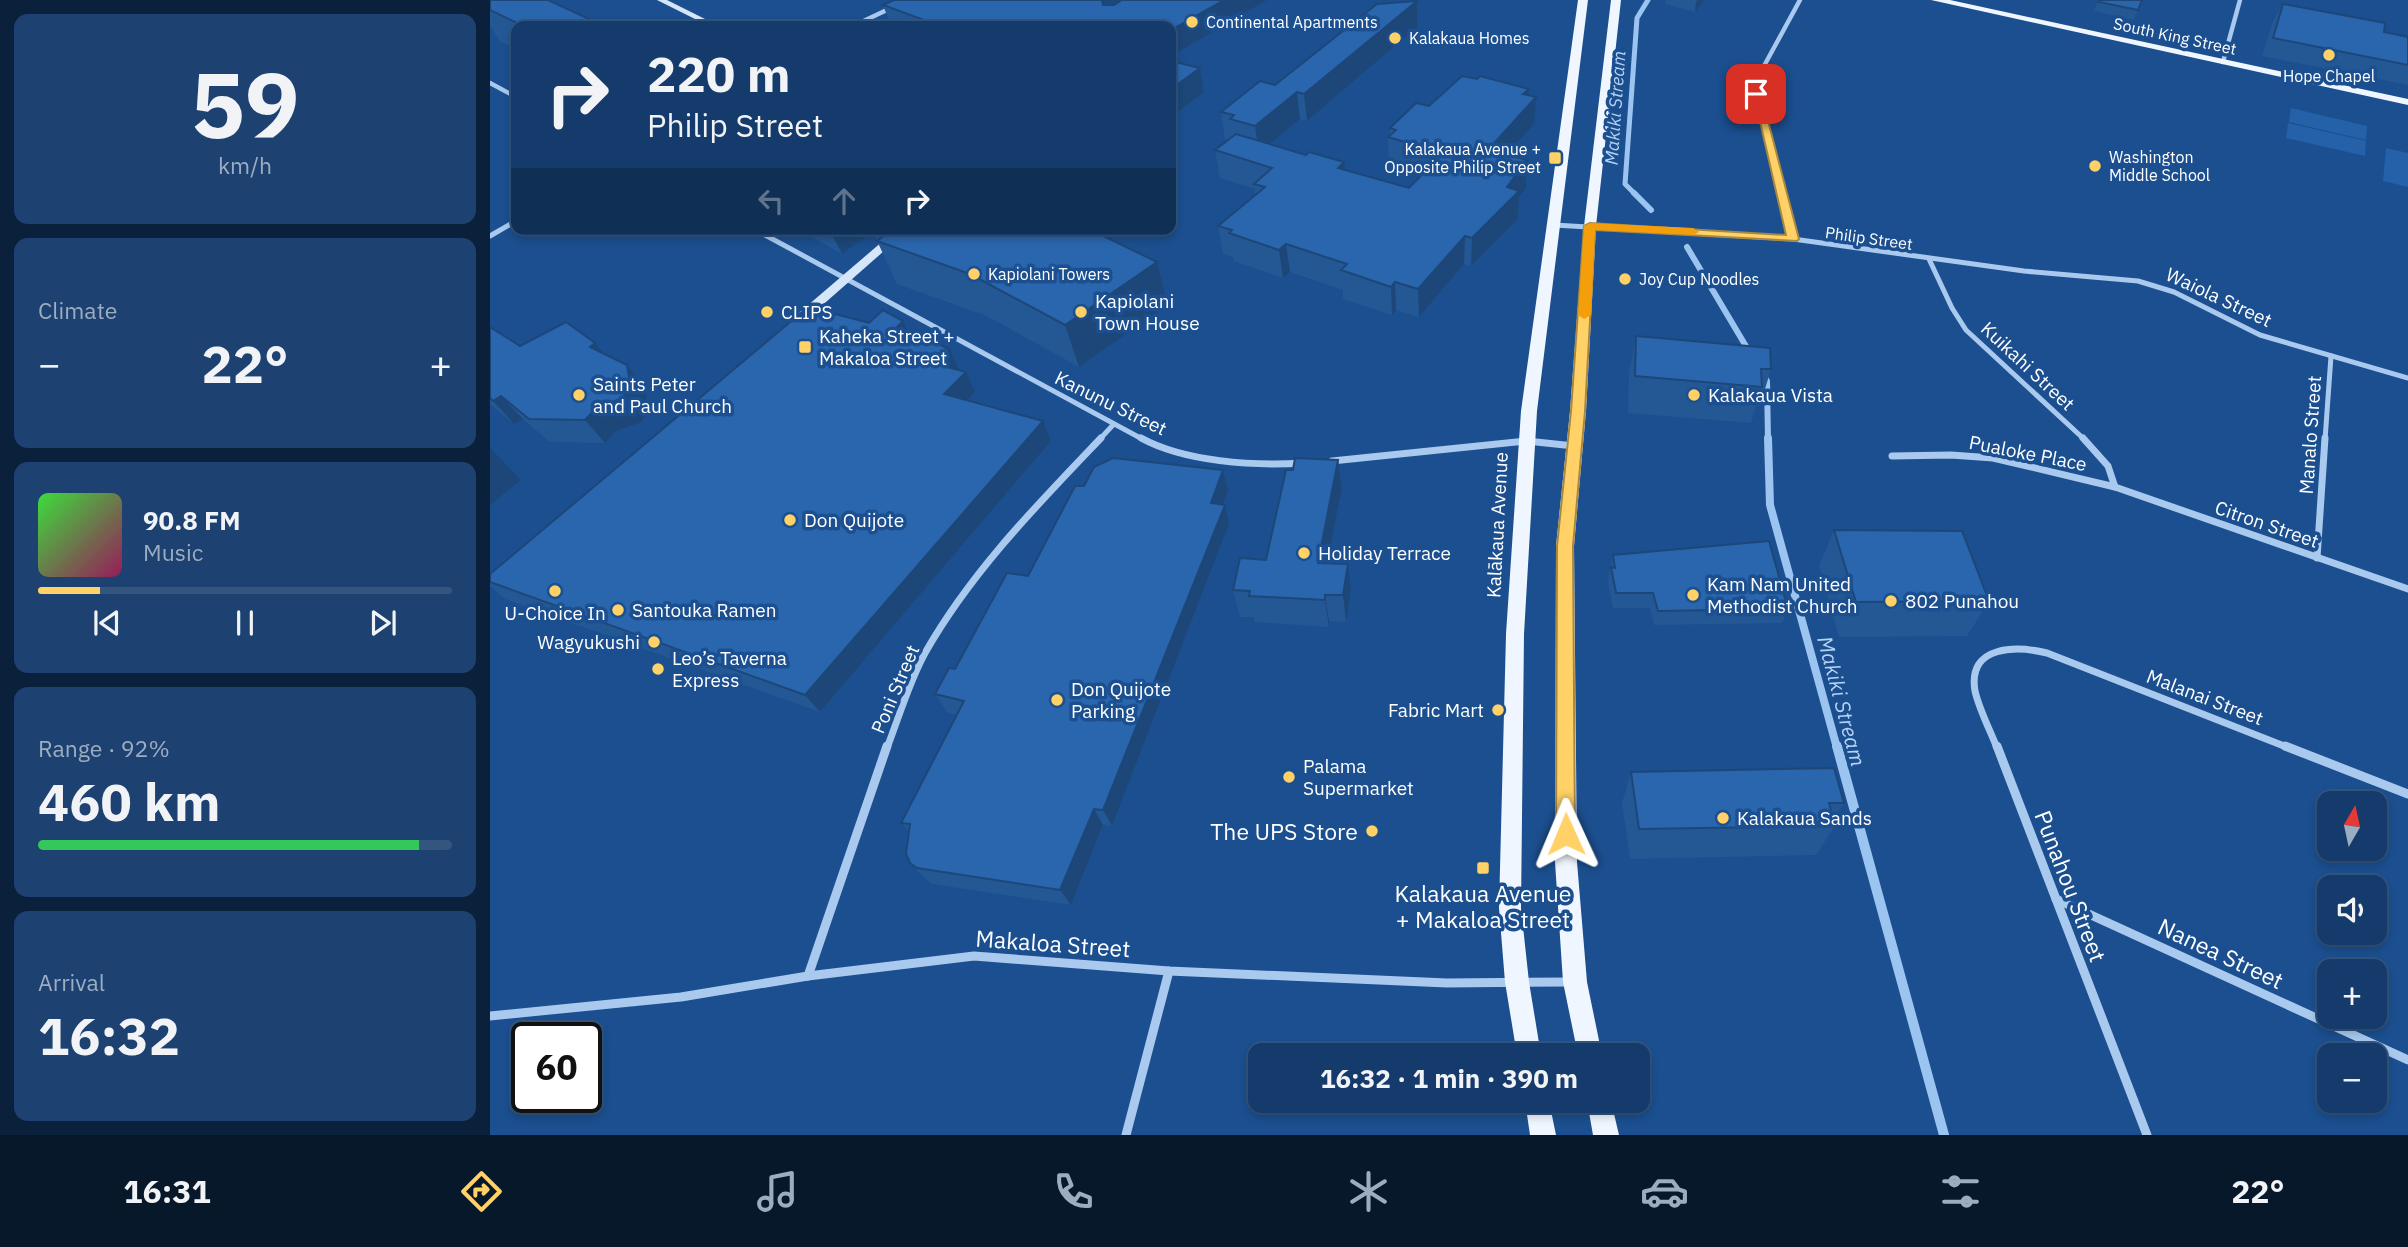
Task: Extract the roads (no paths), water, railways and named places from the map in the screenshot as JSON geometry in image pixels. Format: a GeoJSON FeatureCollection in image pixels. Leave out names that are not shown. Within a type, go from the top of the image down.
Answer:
{"type":"FeatureCollection","features":[{"type":"Feature","properties":{"kind":"main road","name":"Kalākaua Avenue"},"geometry":{"type":"LineString","coordinates":[[1527,1043],[1517,982],[1510,908],[1515,634],[1527,441],[1583,0]]}},
{"type":"Feature","properties":{"kind":"main road"},"geometry":{"type":"LineString","coordinates":[[1588,1043],[1575,982],[1566,862],[1565,546],[1575,446],[1590,226],[1616,0]]}},
{"type":"Feature","properties":{"kind":"main road","name":"South King Street"},"geometry":{"type":"LineString","coordinates":[[1936,0],[2408,102]]}},
{"type":"Feature","properties":{"kind":"main road"},"geometry":{"type":"LineString","coordinates":[[1539,1113],[1543,1135]]}},
{"type":"Feature","properties":{"kind":"main road"},"geometry":{"type":"LineString","coordinates":[[1601,1113],[1606,1135]]}},
{"type":"Feature","properties":{"kind":"street"},"geometry":{"type":"LineString","coordinates":[[661,0],[705,21]]}},
{"type":"Feature","properties":{"kind":"street"},"geometry":{"type":"LineString","coordinates":[[864,21],[908,0]]}},
{"type":"Feature","properties":{"kind":"street"},"geometry":{"type":"LineString","coordinates":[[1793,239],[1756,94],[1758,77],[1800,0]]}},
{"type":"Feature","properties":{"kind":"street"},"geometry":{"type":"LineString","coordinates":[[2223,62],[2240,0]]}},
{"type":"Feature","properties":{"kind":"street"},"geometry":{"type":"LineString","coordinates":[[490,83],[511,94]]}},
{"type":"Feature","properties":{"kind":"street"},"geometry":{"type":"LineString","coordinates":[[490,236],[511,223]]}},
{"type":"Feature","properties":{"kind":"street","name":"Philip Street"},"geometry":{"type":"LineString","coordinates":[[1554,225],[1793,239],[1930,258]]}},
{"type":"Feature","properties":{"kind":"street","name":"Kanunu Street"},"geometry":{"type":"LineString","coordinates":[[765,235],[1154,445],[1212,460],[1271,466],[1310,463]]}},
{"type":"Feature","properties":{"kind":"street"},"geometry":{"type":"LineString","coordinates":[[790,327],[897,235]]}},
{"type":"Feature","properties":{"kind":"street","name":"Waiola Street"},"geometry":{"type":"LineString","coordinates":[[1930,258],[2151,283],[2260,335],[2408,378]]}},
{"type":"Feature","properties":{"kind":"street","name":"Kuikahi Street"},"geometry":{"type":"LineString","coordinates":[[1930,258],[1952,307],[1966,330],[2095,449],[2108,466],[2115,487]]}},
{"type":"Feature","properties":{"kind":"street","name":"Manalo Street"},"geometry":{"type":"LineString","coordinates":[[2317,558],[2331,356]]}},
{"type":"Feature","properties":{"kind":"street","name":"Poni Street"},"geometry":{"type":"LineString","coordinates":[[808,976],[877,772],[923,655],[961,597],[1013,531],[1113,425]]}},
{"type":"Feature","properties":{"kind":"street"},"geometry":{"type":"LineString","coordinates":[[1323,461],[1527,441],[1575,446]]}},
{"type":"Feature","properties":{"kind":"street","name":"Pualoke Place"},"geometry":{"type":"LineString","coordinates":[[1892,456],[1951,455],[1993,458],[2115,487]]}},
{"type":"Feature","properties":{"kind":"street","name":"Citron Street"},"geometry":{"type":"LineString","coordinates":[[2115,487],[2408,589]]}},
{"type":"Feature","properties":{"kind":"street","name":"Malanai Street"},"geometry":{"type":"LineString","coordinates":[[1989,654],[1998,649],[2021,647],[2047,653],[2408,794]]}},
{"type":"Feature","properties":{"kind":"street","name":"Punahou Street"},"geometry":{"type":"LineString","coordinates":[[1989,654],[1976,669],[1975,690],[2147,1135]]}},
{"type":"Feature","properties":{"kind":"street","name":"Nanea Street"},"geometry":{"type":"LineString","coordinates":[[2055,899],[2408,1060]]}},
{"type":"Feature","properties":{"kind":"street","name":"Makaloa Street"},"geometry":{"type":"LineString","coordinates":[[490,1016],[681,997],[808,976],[974,956],[1169,971],[1447,983],[1575,982]]}},
{"type":"Feature","properties":{"kind":"street"},"geometry":{"type":"LineString","coordinates":[[1126,1135],[1169,971]]}},
{"type":"Feature","properties":{"kind":"waterway","name":"Makiki Stream"},"geometry":{"type":"LineString","coordinates":[[1648,0],[1637,18],[1625,184],[1651,210]]}},
{"type":"Feature","properties":{"kind":"waterway","name":"Makiki Stream"},"geometry":{"type":"LineString","coordinates":[[1687,247],[1750,353]]}},
{"type":"Feature","properties":{"kind":"waterway","name":"Makiki Stream"},"geometry":{"type":"LineString","coordinates":[[1764,376],[1767,381],[1768,440]]}},
{"type":"Feature","properties":{"kind":"waterway","name":"Makiki Stream"},"geometry":{"type":"LineString","coordinates":[[1768,438],[1770,505],[1837,748]]}},
{"type":"Feature","properties":{"kind":"waterway","name":"Makiki Stream"},"geometry":{"type":"LineString","coordinates":[[1837,746],[1944,1135]]}},
{"type":"Feature","properties":{"kind":"place","name":"Continental Apartments"},"geometry":{"type":"Point","coordinates":[1192,22]}},
{"type":"Feature","properties":{"kind":"place","name":"Kalakaua Homes"},"geometry":{"type":"Point","coordinates":[1395,38]}},
{"type":"Feature","properties":{"kind":"place","name":"Hope Chapel"},"geometry":{"type":"Point","coordinates":[2329,55]}},
{"type":"Feature","properties":{"kind":"place","name":"Kalakaua Avenue + Opposite Philip Street"},"geometry":{"type":"Point","coordinates":[1555,158]}},
{"type":"Feature","properties":{"kind":"place","name":"Washington Middle School"},"geometry":{"type":"Point","coordinates":[2095,166]}},
{"type":"Feature","properties":{"kind":"place","name":"Kapiolani Towers"},"geometry":{"type":"Point","coordinates":[974,274]}},
{"type":"Feature","properties":{"kind":"place","name":"Joy Cup Noodles"},"geometry":{"type":"Point","coordinates":[1625,279]}},
{"type":"Feature","properties":{"kind":"place","name":"CLIPS"},"geometry":{"type":"Point","coordinates":[767,312]}},
{"type":"Feature","properties":{"kind":"place","name":"Kapiolani Town House"},"geometry":{"type":"Point","coordinates":[1081,312]}},
{"type":"Feature","properties":{"kind":"place","name":"Kaheka Street + Makaloa Street"},"geometry":{"type":"Point","coordinates":[805,347]}},
{"type":"Feature","properties":{"kind":"place","name":"Saints Peter and Paul Church"},"geometry":{"type":"Point","coordinates":[579,395]}},
{"type":"Feature","properties":{"kind":"place","name":"Kalakaua Vista"},"geometry":{"type":"Point","coordinates":[1694,395]}},
{"type":"Feature","properties":{"kind":"place","name":"Don Quijote"},"geometry":{"type":"Point","coordinates":[790,520]}},
{"type":"Feature","properties":{"kind":"place","name":"Holiday Terrace"},"geometry":{"type":"Point","coordinates":[1304,553]}},
{"type":"Feature","properties":{"kind":"place","name":"U-Choice In"},"geometry":{"type":"Point","coordinates":[555,591]}},
{"type":"Feature","properties":{"kind":"place","name":"Kam Nam United Methodist Church"},"geometry":{"type":"Point","coordinates":[1693,595]}},
{"type":"Feature","properties":{"kind":"place","name":"802 Punahou"},"geometry":{"type":"Point","coordinates":[1891,601]}},
{"type":"Feature","properties":{"kind":"place","name":"Santouka Ramen"},"geometry":{"type":"Point","coordinates":[618,610]}},
{"type":"Feature","properties":{"kind":"place","name":"Wagyukushi"},"geometry":{"type":"Point","coordinates":[654,642]}},
{"type":"Feature","properties":{"kind":"place","name":"Leo’s Taverna Express"},"geometry":{"type":"Point","coordinates":[658,669]}},
{"type":"Feature","properties":{"kind":"place","name":"Don Quijote Parking"},"geometry":{"type":"Point","coordinates":[1057,700]}},
{"type":"Feature","properties":{"kind":"place","name":"Fabric Mart"},"geometry":{"type":"Point","coordinates":[1498,710]}},
{"type":"Feature","properties":{"kind":"place","name":"Palama Supermarket"},"geometry":{"type":"Point","coordinates":[1289,777]}},
{"type":"Feature","properties":{"kind":"place","name":"Kalakaua Sands"},"geometry":{"type":"Point","coordinates":[1723,818]}},
{"type":"Feature","properties":{"kind":"place","name":"The UPS Store"},"geometry":{"type":"Point","coordinates":[1372,831]}},
{"type":"Feature","properties":{"kind":"place","name":"Kalakaua Avenue + Makaloa Street"},"geometry":{"type":"Point","coordinates":[1483,868]}}]}
